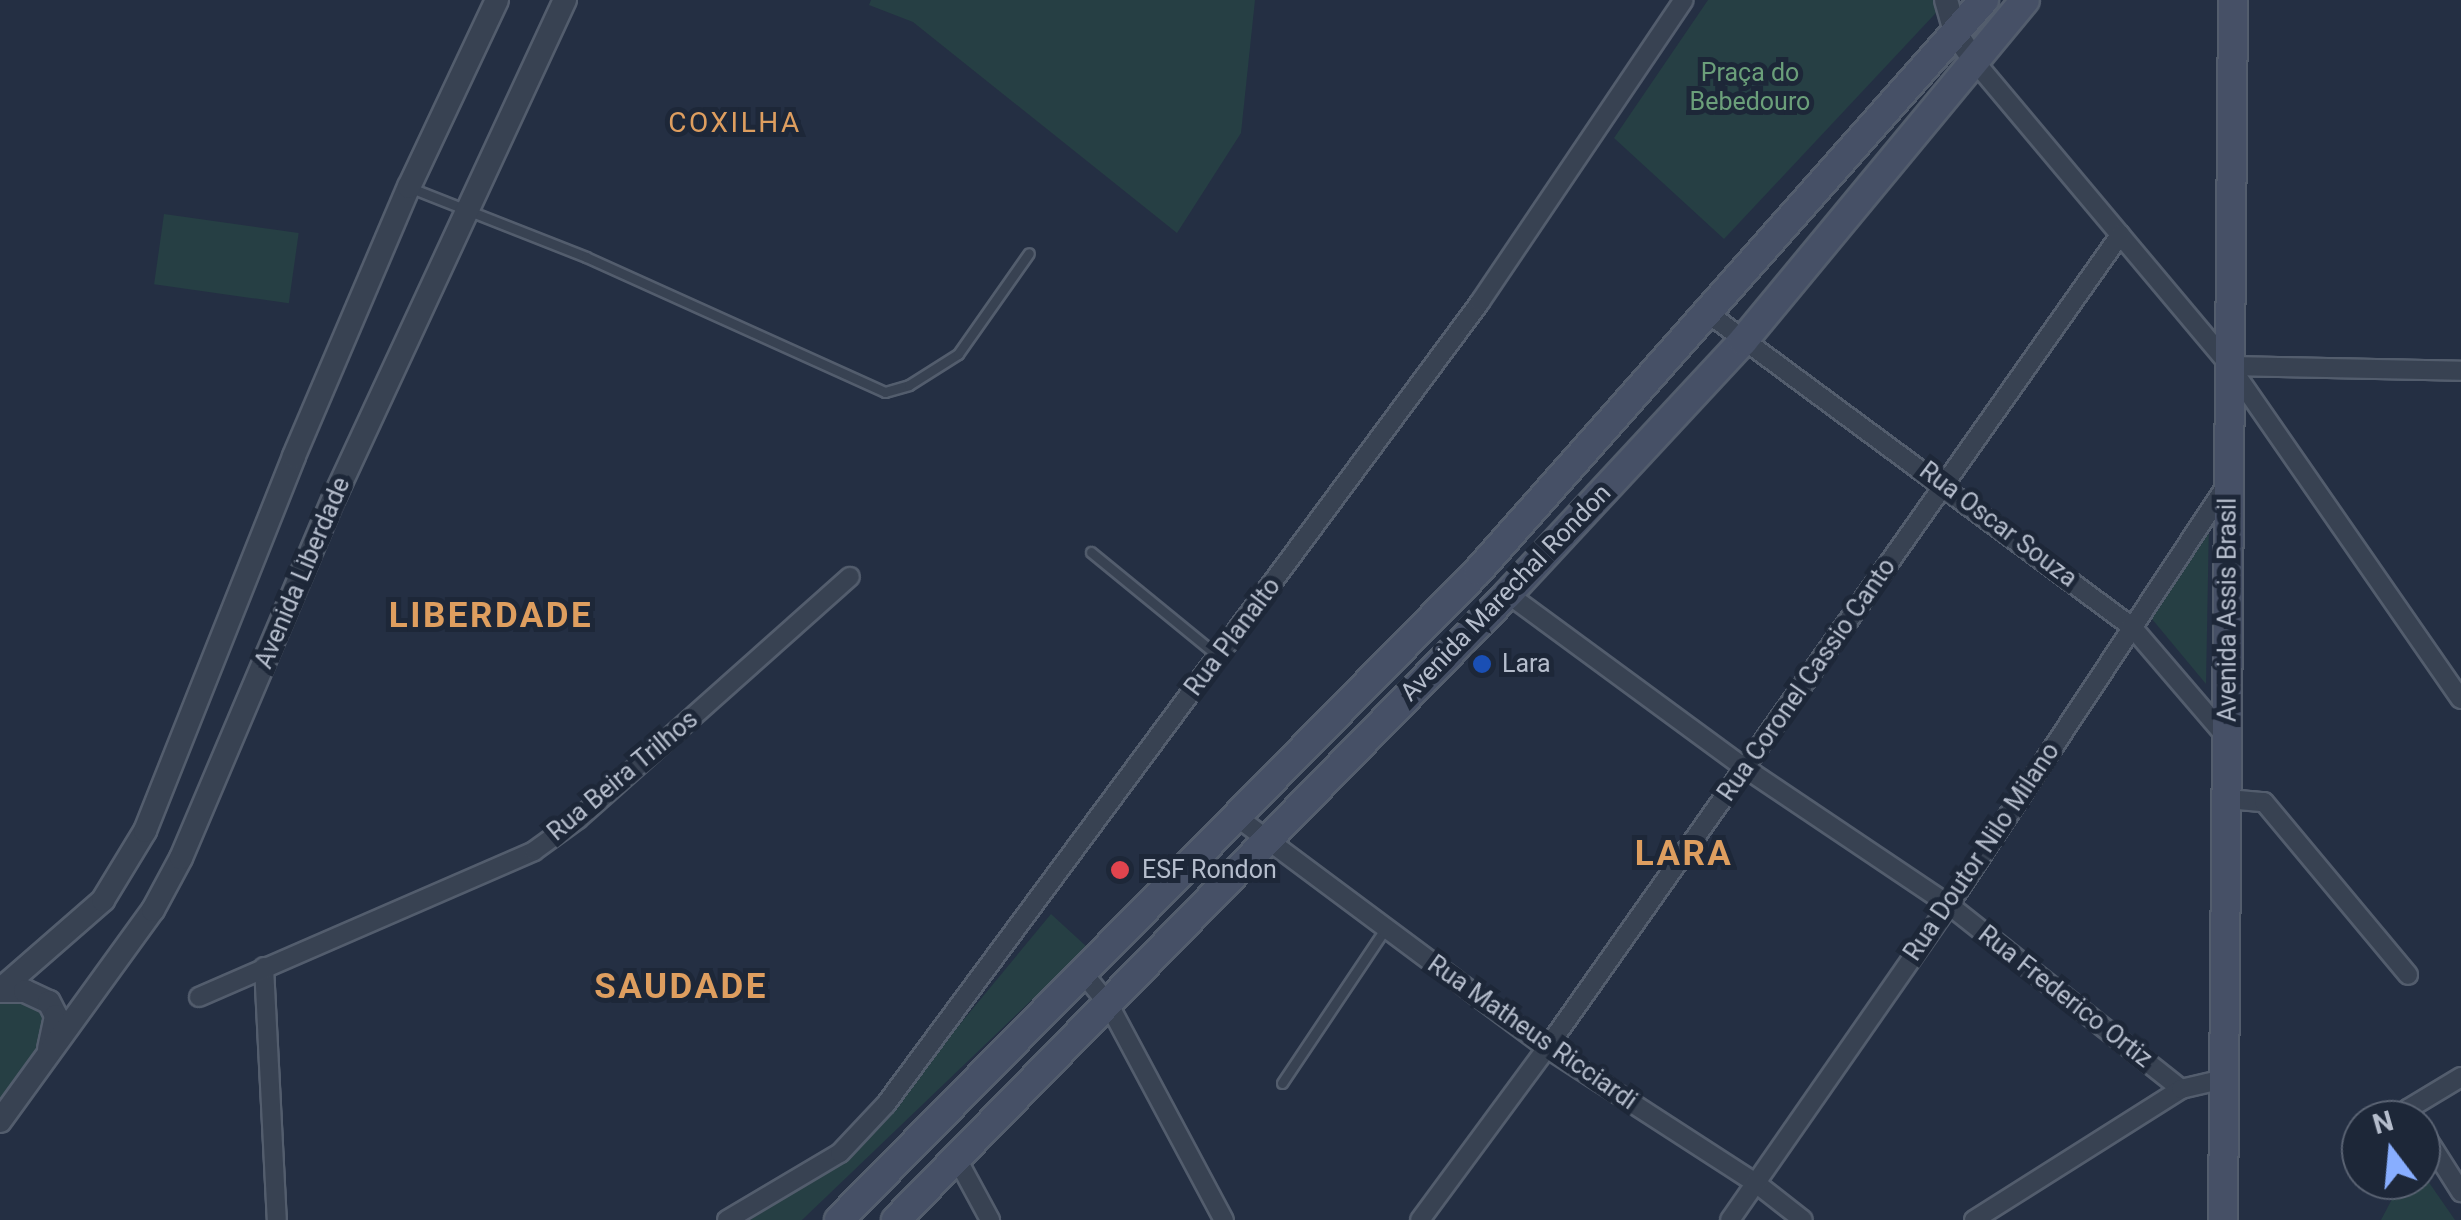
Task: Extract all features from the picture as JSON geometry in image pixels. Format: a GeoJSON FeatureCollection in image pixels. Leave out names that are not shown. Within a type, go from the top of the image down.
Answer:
{"type":"FeatureCollection","features":[{"type":"Feature","properties":{"kind":"main road","name":"Avenida Marechal Rondon"},"geometry":{"type":"LineString","coordinates":[[839,1220],[1478,570],[1984,0]]}},
{"type":"Feature","properties":{"kind":"main road","name":"Avenida Marechal Rondon"},"geometry":{"type":"LineString","coordinates":[[896,1220],[1508,594],[1743,341],[2025,0]]}},
{"type":"Feature","properties":{"kind":"main road","name":"Avenida Assis Brasil"},"geometry":{"type":"LineString","coordinates":[[2224,1220],[2234,0]]}},
{"type":"Feature","properties":{"kind":"street","name":"Avenida Liberdade"},"geometry":{"type":"LineString","coordinates":[[0,990],[103,900],[145,831],[294,456],[409,187],[497,0]]}},
{"type":"Feature","properties":{"kind":"street","name":"Rua Planalto"},"geometry":{"type":"LineString","coordinates":[[727,1220],[840,1153],[886,1104],[1480,302],[1684,0]]}},
{"type":"Feature","properties":{"kind":"street"},"geometry":{"type":"LineString","coordinates":[[1946,0],[1956,34],[1976,63],[2230,366],[2461,699]]}},
{"type":"Feature","properties":{"kind":"street","name":"Avenida Liberdade"},"geometry":{"type":"LineString","coordinates":[[0,1121],[44,1066],[152,910],[181,858],[334,498],[559,2]]}},
{"type":"Feature","properties":{"kind":"street","name":"Rua Coronel Cassio Canto"},"geometry":{"type":"LineString","coordinates":[[1420,1220],[1746,768],[2120,235]]}},
{"type":"Feature","properties":{"kind":"street"},"geometry":{"type":"LineString","coordinates":[[1709,314],[1743,341]]}},
{"type":"Feature","properties":{"kind":"street","name":"Rua Oscar Souza"},"geometry":{"type":"LineString","coordinates":[[1743,341],[1944,484],[2132,627],[2227,738]]}},
{"type":"Feature","properties":{"kind":"street"},"geometry":{"type":"LineString","coordinates":[[2230,366],[2461,372]]}},
{"type":"Feature","properties":{"kind":"street","name":"Rua Doutor Nilo Milano"},"geometry":{"type":"LineString","coordinates":[[1730,1220],[1949,905],[2229,481]]}},
{"type":"Feature","properties":{"kind":"street","name":"Rua Beira Trilhos"},"geometry":{"type":"LineString","coordinates":[[198,997],[534,851],[578,819],[850,576]]}},
{"type":"Feature","properties":{"kind":"street","name":"Rua Frederico Ortiz"},"geometry":{"type":"LineString","coordinates":[[1508,594],[1746,768],[1949,905],[2181,1088]]}},
{"type":"Feature","properties":{"kind":"street"},"geometry":{"type":"LineString","coordinates":[[2226,798],[2264,802],[2408,974]]}},
{"type":"Feature","properties":{"kind":"street"},"geometry":{"type":"LineString","coordinates":[[1236,817],[1265,841]]}},
{"type":"Feature","properties":{"kind":"street","name":"Rua Matheus Ricciardi"},"geometry":{"type":"LineString","coordinates":[[1265,841],[1547,1048],[1757,1184],[1803,1220]]}},
{"type":"Feature","properties":{"kind":"street"},"geometry":{"type":"LineString","coordinates":[[264,966],[277,1220]]}},
{"type":"Feature","properties":{"kind":"street"},"geometry":{"type":"LineString","coordinates":[[1084,974],[1108,1005],[1224,1220]]}},
{"type":"Feature","properties":{"kind":"street"},"geometry":{"type":"LineString","coordinates":[[0,990],[25,991],[49,1002],[56,1016],[55,1031],[44,1066]]}},
{"type":"Feature","properties":{"kind":"street"},"geometry":{"type":"LineString","coordinates":[[2431,1100],[2461,1077]]}},
{"type":"Feature","properties":{"kind":"street"},"geometry":{"type":"LineString","coordinates":[[1974,1220],[2181,1088],[2224,1079]]}},
{"type":"Feature","properties":{"kind":"street"},"geometry":{"type":"LineString","coordinates":[[956,1157],[990,1220]]}},
{"type":"Feature","properties":{"kind":"street"},"geometry":{"type":"LineString","coordinates":[[2441,1160],[2461,1192]]}},
{"type":"Feature","properties":{"kind":"lane"},"geometry":{"type":"LineString","coordinates":[[409,187],[586,257],[885,392],[909,386],[958,354],[1029,253]]}},
{"type":"Feature","properties":{"kind":"lane"},"geometry":{"type":"LineString","coordinates":[[1091,552],[1218,656]]}},
{"type":"Feature","properties":{"kind":"lane"},"geometry":{"type":"LineString","coordinates":[[1282,1083],[1386,929]]}},
{"type":"Feature","properties":{"kind":"green space"},"geometry":{"type":"Polygon","coordinates":[[[871,0],[1255,0],[1241,133],[1177,233],[913,22],[869,5],[871,0]]]}},
{"type":"Feature","properties":{"kind":"green space","name":"Praça do Bebedouro"},"geometry":{"type":"Polygon","coordinates":[[[1708,0],[1948,0],[1724,239],[1614,138],[1708,0]]]}},
{"type":"Feature","properties":{"kind":"green space"},"geometry":{"type":"Polygon","coordinates":[[[164,214],[299,233],[289,303],[154,284],[164,214]]]}},
{"type":"Feature","properties":{"kind":"green space"},"geometry":{"type":"Polygon","coordinates":[[[2209,521],[2206,684],[2147,613],[2209,521]]]}},
{"type":"Feature","properties":{"kind":"green space"},"geometry":{"type":"Polygon","coordinates":[[[1051,914],[1087,947],[802,1220],[750,1220],[851,1156],[1051,914]]]}},
{"type":"Feature","properties":{"kind":"green space"},"geometry":{"type":"Polygon","coordinates":[[[18,996],[46,1008],[39,1055],[0,1104],[0,997],[18,996]]]}},
{"type":"Feature","properties":{"kind":"green space"},"geometry":{"type":"Polygon","coordinates":[[[2441,1200],[2455,1220],[2381,1220],[2391,1201],[2441,1200]]]}},
{"type":"Feature","properties":{"kind":"place","name":"Lara"},"geometry":{"type":"Point","coordinates":[1482,664]}},
{"type":"Feature","properties":{"kind":"place","name":"ESF Rondon"},"geometry":{"type":"Point","coordinates":[1120,870]}},
{"type":"Feature","properties":{"kind":"district","name":"COXILHA"},"geometry":{"type":"Point","coordinates":[735,123]}},
{"type":"Feature","properties":{"kind":"district","name":"LIBERDADE"},"geometry":{"type":"Point","coordinates":[491,616]}},
{"type":"Feature","properties":{"kind":"district","name":"LARA"},"geometry":{"type":"Point","coordinates":[1684,854]}},
{"type":"Feature","properties":{"kind":"district","name":"SAUDADE"},"geometry":{"type":"Point","coordinates":[681,987]}}]}
